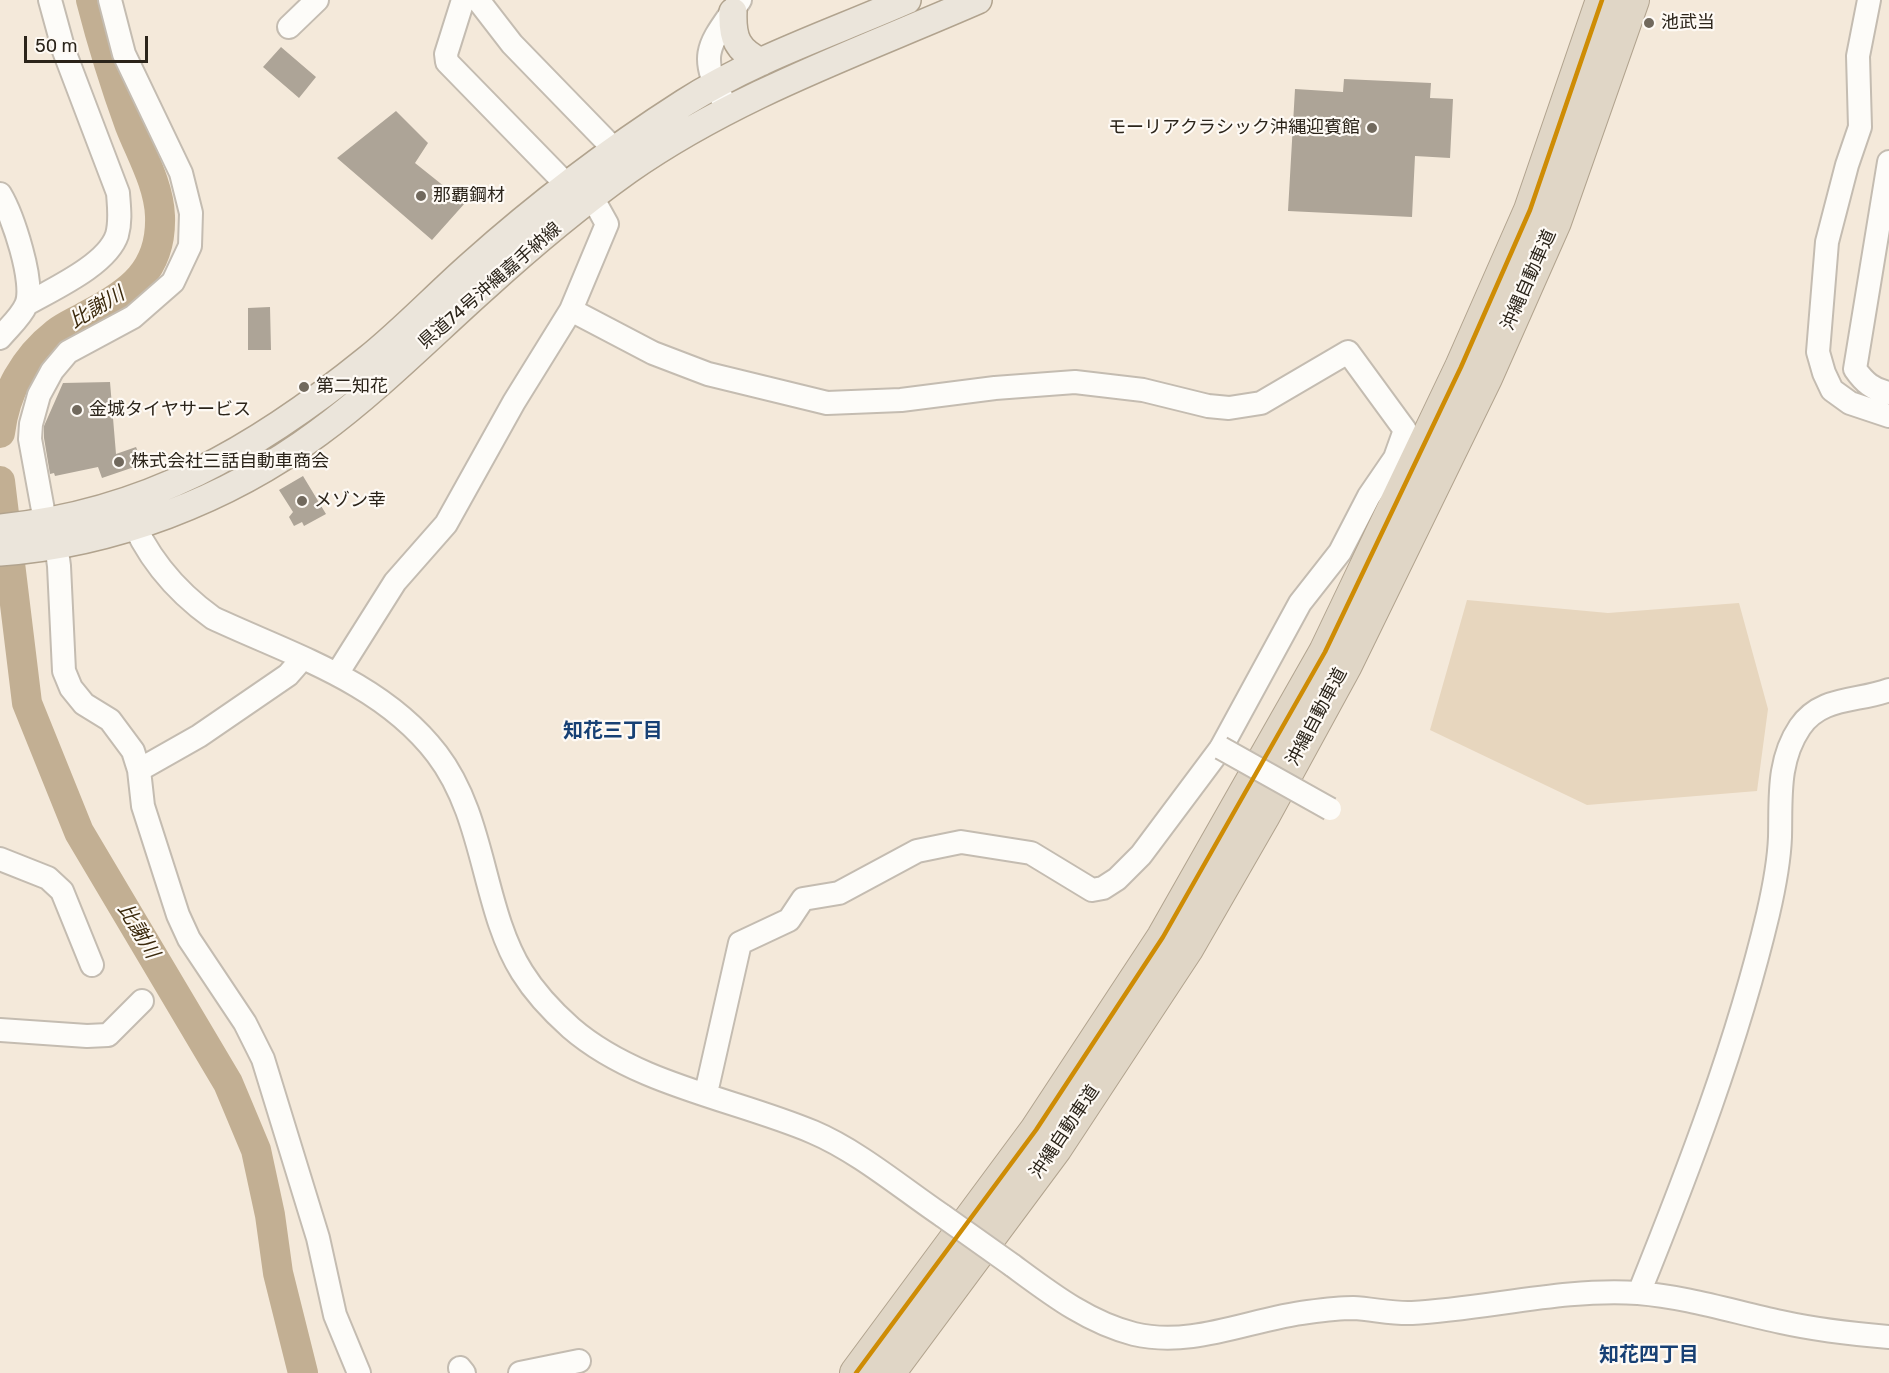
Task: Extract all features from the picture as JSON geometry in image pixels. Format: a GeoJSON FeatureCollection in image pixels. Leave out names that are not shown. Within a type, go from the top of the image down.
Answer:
{"type":"FeatureCollection","features":[{"type":"Feature","properties":{"kind":"highway","name":"沖縄自動車道"},"geometry":{"type":"LineString","coordinates":[[856,1373],[1036,1130],[1163,937],[1325,652],[1461,367],[1530,210],[1602,0]]}},
{"type":"Feature","properties":{"kind":"highway","name":"沖縄自動車道"},"geometry":{"type":"LineString","coordinates":[[889,1373],[1056,1148],[1187,949],[1296,756],[1413,531],[1486,378],[1555,222],[1633,0]]}},
{"type":"Feature","properties":{"kind":"main road","name":"県道74号沖縄嘉手納線"},"geometry":{"type":"LineString","coordinates":[[130,514],[191,477],[232,456],[307,406],[370,358],[480,258],[568,186],[683,103],[761,62],[907,0]]}},
{"type":"Feature","properties":{"kind":"main road","name":"県道74号沖縄嘉手納線"},"geometry":{"type":"LineString","coordinates":[[0,552],[46,533],[220,491],[280,459],[320,432],[382,381],[488,284],[628,170],[728,109],[978,0]]}},
{"type":"Feature","properties":{"kind":"main road"},"geometry":{"type":"LineString","coordinates":[[738,3],[732,32],[745,54],[761,62]]}},
{"type":"Feature","properties":{"kind":"main road","name":"県道74号沖縄嘉手納線"},"geometry":{"type":"LineString","coordinates":[[0,528],[46,533]]}},
{"type":"Feature","properties":{"kind":"street"},"geometry":{"type":"LineString","coordinates":[[0,338],[27,304],[91,266],[107,252],[116,237],[120,217],[118,193],[64,51],[50,0]]}},
{"type":"Feature","properties":{"kind":"street"},"geometry":{"type":"LineString","coordinates":[[110,0],[124,54],[181,173],[191,213],[190,246],[173,282],[133,317],[68,352],[52,371],[39,395],[31,424],[31,446],[46,533],[59,566],[64,670],[71,688],[84,704],[110,720],[124,737],[139,770],[143,806],[178,915],[189,939],[245,1023],[263,1059],[318,1239],[334,1315],[360,1373]]}},
{"type":"Feature","properties":{"kind":"street"},"geometry":{"type":"LineString","coordinates":[[289,27],[316,0]]}},
{"type":"Feature","properties":{"kind":"street"},"geometry":{"type":"LineString","coordinates":[[463,0],[446,54],[447,62],[568,186]]}},
{"type":"Feature","properties":{"kind":"street"},"geometry":{"type":"LineString","coordinates":[[478,0],[512,44],[616,151]]}},
{"type":"Feature","properties":{"kind":"street"},"geometry":{"type":"LineString","coordinates":[[1869,0],[1858,56],[1860,127],[1847,165],[1827,242],[1818,352],[1832,390],[1850,403],[1889,416]]}},
{"type":"Feature","properties":{"kind":"street"},"geometry":{"type":"LineString","coordinates":[[728,109],[714,85],[708,68],[709,50],[719,29],[738,3]]}},
{"type":"Feature","properties":{"kind":"street"},"geometry":{"type":"LineString","coordinates":[[1889,162],[1886,201],[1855,369],[1863,381],[1879,391],[1889,393]]}},
{"type":"Feature","properties":{"kind":"street"},"geometry":{"type":"LineString","coordinates":[[0,194],[8,208],[28,273],[27,304]]}},
{"type":"Feature","properties":{"kind":"street"},"geometry":{"type":"LineString","coordinates":[[337,674],[395,582],[446,524],[514,402],[571,310],[607,224],[592,197]]}},
{"type":"Feature","properties":{"kind":"street"},"geometry":{"type":"LineString","coordinates":[[571,310],[653,353],[708,374],[827,403],[902,400],[995,388],[1075,382],[1143,390],[1208,406],[1229,408],[1261,403],[1348,352],[1405,430],[1395,458],[1369,496],[1340,552],[1300,603],[1221,748],[1141,855],[1103,888],[1092,890],[1031,853],[961,842],[917,851],[839,893],[802,899],[789,920],[740,943],[706,1094]]}},
{"type":"Feature","properties":{"kind":"street"},"geometry":{"type":"LineString","coordinates":[[130,514],[154,561],[194,604],[213,618],[372,692],[407,721],[438,754],[458,788],[474,828],[505,933],[521,970],[542,999],[573,1029],[611,1055],[656,1078],[817,1134],[943,1216],[1072,1308],[1107,1326],[1136,1334],[1172,1338],[1203,1335],[1306,1312],[1351,1308],[1411,1313],[1587,1293],[1639,1293],[1700,1303],[1782,1322],[1845,1333],[1889,1337]]}},
{"type":"Feature","properties":{"kind":"street"},"geometry":{"type":"LineString","coordinates":[[139,770],[199,736],[288,675],[302,659]]}},
{"type":"Feature","properties":{"kind":"street"},"geometry":{"type":"LineString","coordinates":[[1639,1293],[1683,1184],[1730,1049],[1768,916],[1777,876],[1782,772],[1791,742],[1812,713],[1824,705],[1889,690]]}},
{"type":"Feature","properties":{"kind":"street"},"geometry":{"type":"LineString","coordinates":[[1221,748],[1330,809]]}},
{"type":"Feature","properties":{"kind":"street"},"geometry":{"type":"LineString","coordinates":[[0,859],[48,878],[62,891],[92,965]]}},
{"type":"Feature","properties":{"kind":"street"},"geometry":{"type":"LineString","coordinates":[[0,1030],[87,1036],[108,1035],[142,1001]]}},
{"type":"Feature","properties":{"kind":"street"},"geometry":{"type":"LineString","coordinates":[[520,1373],[579,1361]]}},
{"type":"Feature","properties":{"kind":"shaded area"},"geometry":{"type":"Polygon","coordinates":[[[1467,600],[1608,613],[1739,603],[1768,709],[1757,791],[1587,805],[1430,730],[1467,600]]]}},
{"type":"Feature","properties":{"kind":"building"},"geometry":{"type":"Polygon","coordinates":[[[281,47],[316,77],[299,98],[263,67],[281,47]]]}},
{"type":"Feature","properties":{"kind":"building","name":"モーリアクラシック沖縄迎賓館"},"geometry":{"type":"Polygon","coordinates":[[[1344,79],[1431,83],[1430,98],[1453,99],[1450,158],[1415,156],[1412,217],[1288,211],[1295,89],[1343,92],[1344,79]]]}},
{"type":"Feature","properties":{"kind":"building"},"geometry":{"type":"Polygon","coordinates":[[[396,111],[428,143],[415,163],[465,203],[432,240],[337,158],[396,111]]]}},
{"type":"Feature","properties":{"kind":"building"},"geometry":{"type":"Polygon","coordinates":[[[270,307],[271,350],[248,350],[248,308],[270,307]]]}},
{"type":"Feature","properties":{"kind":"building"},"geometry":{"type":"Polygon","coordinates":[[[110,382],[116,454],[136,447],[143,464],[102,478],[98,467],[55,476],[54,473],[50,474],[44,426],[63,383],[110,382]]]}},
{"type":"Feature","properties":{"kind":"building","name":"メゾン幸"},"geometry":{"type":"Polygon","coordinates":[[[303,476],[326,514],[304,526],[302,522],[294,526],[289,517],[293,512],[279,490],[303,476]]]}},
{"type":"Feature","properties":{"kind":"waterway","name":"比謝川"},"geometry":{"type":"LineString","coordinates":[[0,433],[11,390],[34,354],[60,330],[103,307],[130,288],[149,265],[159,235],[160,216],[156,193],[119,95],[91,0]]}},
{"type":"Feature","properties":{"kind":"waterway","name":"比謝川"},"geometry":{"type":"LineString","coordinates":[[0,481],[27,703],[79,832],[228,1083],[256,1150],[270,1215],[278,1273],[303,1373]]}},
{"type":"Feature","properties":{"kind":"transit line"},"geometry":{"type":"LineString","coordinates":[[856,1373],[1036,1130],[1163,937],[1325,652],[1461,367],[1530,210],[1602,0]]}},
{"type":"Feature","properties":{"kind":"place","name":"池武当"},"geometry":{"type":"Point","coordinates":[1649,23]}},
{"type":"Feature","properties":{"kind":"place","name":"モーリアクラシック沖縄迎賓館"},"geometry":{"type":"Point","coordinates":[1372,128]}},
{"type":"Feature","properties":{"kind":"place","name":"那覇鋼材"},"geometry":{"type":"Point","coordinates":[421,196]}},
{"type":"Feature","properties":{"kind":"place","name":"第二知花"},"geometry":{"type":"Point","coordinates":[304,387]}},
{"type":"Feature","properties":{"kind":"place","name":"金城タイヤサービス"},"geometry":{"type":"Point","coordinates":[77,410]}},
{"type":"Feature","properties":{"kind":"place","name":"株式会社三話自動車商会"},"geometry":{"type":"Point","coordinates":[119,462]}},
{"type":"Feature","properties":{"kind":"place","name":"メゾン幸"},"geometry":{"type":"Point","coordinates":[302,501]}},
{"type":"Feature","properties":{"kind":"district","name":"知花三丁目"},"geometry":{"type":"Point","coordinates":[613,731]}},
{"type":"Feature","properties":{"kind":"district","name":"知花四丁目"},"geometry":{"type":"Point","coordinates":[1649,1355]}}]}
